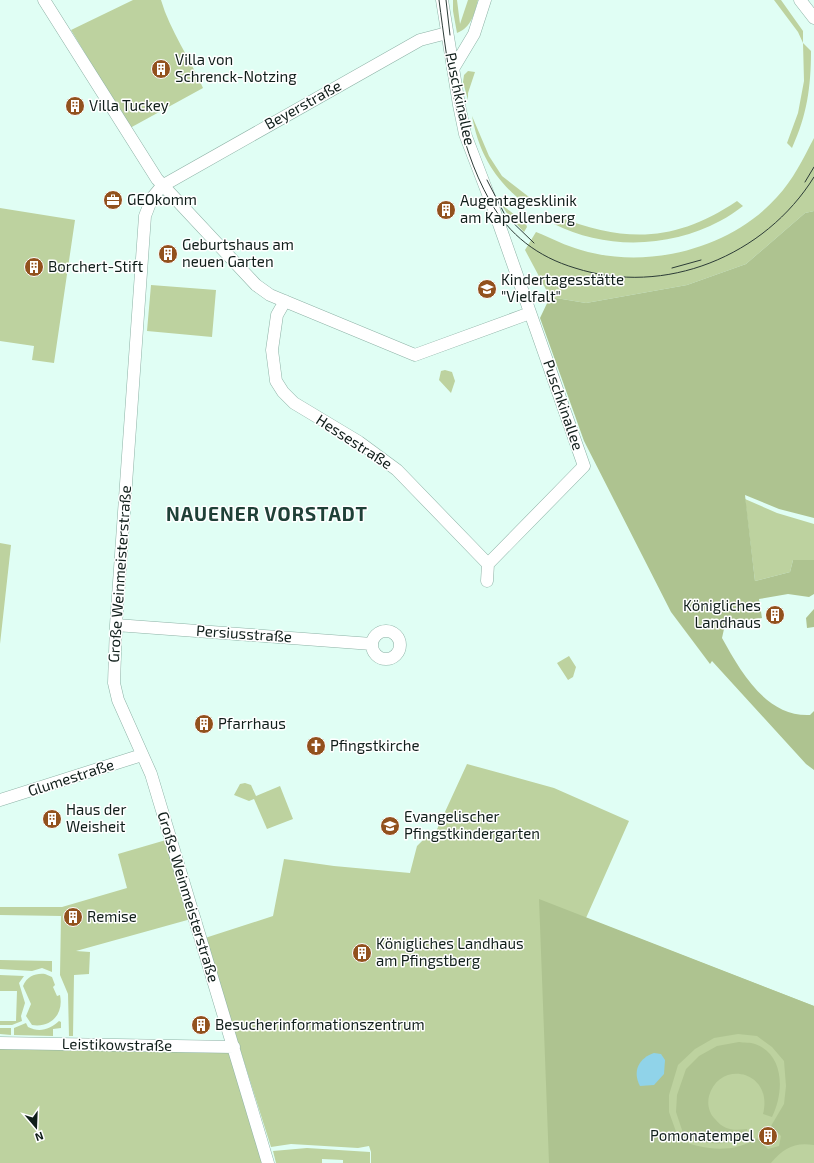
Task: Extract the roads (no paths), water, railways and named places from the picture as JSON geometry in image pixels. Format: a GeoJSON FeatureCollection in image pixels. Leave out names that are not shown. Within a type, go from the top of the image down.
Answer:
{"type":"FeatureCollection","features":[{"type":"Feature","properties":{"kind":"street"},"geometry":{"type":"LineString","coordinates":[[44,0],[141,156],[162,186],[256,285],[285,301],[415,355],[530,313]]}},
{"type":"Feature","properties":{"kind":"street","name":"Puschkinallee"},"geometry":{"type":"LineString","coordinates":[[442,0],[446,33],[465,134],[491,199],[584,466],[488,564]]}},
{"type":"Feature","properties":{"kind":"street"},"geometry":{"type":"LineString","coordinates":[[453,70],[474,34],[485,0]]}},
{"type":"Feature","properties":{"kind":"street"},"geometry":{"type":"LineString","coordinates":[[800,0],[814,18]]}},
{"type":"Feature","properties":{"kind":"street","name":"Beyerstraße"},"geometry":{"type":"LineString","coordinates":[[162,186],[420,40],[446,33]]}},
{"type":"Feature","properties":{"kind":"street","name":"Große Weinmeisterstraße"},"geometry":{"type":"LineString","coordinates":[[162,186],[152,198],[144,216],[116,625],[114,683],[118,700],[150,774],[268,1163]]}},
{"type":"Feature","properties":{"kind":"street","name":"Hessestraße"},"geometry":{"type":"LineString","coordinates":[[285,301],[277,315],[272,350],[276,382],[283,392],[294,403],[359,442],[397,470],[488,564]]}},
{"type":"Feature","properties":{"kind":"street"},"geometry":{"type":"LineString","coordinates":[[487,581],[488,564]]}},
{"type":"Feature","properties":{"kind":"street","name":"Persiusstraße"},"geometry":{"type":"LineString","coordinates":[[116,625],[372,644]]}},
{"type":"Feature","properties":{"kind":"street","name":"Glumestraße"},"geometry":{"type":"LineString","coordinates":[[0,800],[142,756]]}},
{"type":"Feature","properties":{"kind":"street","name":"Leistikowstraße"},"geometry":{"type":"LineString","coordinates":[[0,1043],[234,1047]]}},
{"type":"Feature","properties":{"kind":"water"},"geometry":{"type":"Polygon","coordinates":[[[654,1053],[661,1054],[665,1060],[664,1074],[654,1085],[640,1086],[637,1075],[638,1066],[644,1058],[654,1053]]]}},
{"type":"Feature","properties":{"kind":"tram line"},"geometry":{"type":"LineString","coordinates":[[439,0],[455,103],[461,129],[478,178],[490,201],[506,224],[526,243],[549,258],[575,268],[609,276],[643,277],[677,273],[710,263],[741,248],[769,229],[793,205],[814,177]]}},
{"type":"Feature","properties":{"kind":"tram line"},"geometry":{"type":"LineString","coordinates":[[446,0],[450,35]]}},
{"type":"Feature","properties":{"kind":"tram line"},"geometry":{"type":"LineString","coordinates":[[805,182],[814,167]]}},
{"type":"Feature","properties":{"kind":"tram line"},"geometry":{"type":"LineString","coordinates":[[487,180],[505,215],[534,243]]}},
{"type":"Feature","properties":{"kind":"tram line"},"geometry":{"type":"LineString","coordinates":[[672,268],[701,260]]}},
{"type":"Feature","properties":{"kind":"place","name":"Villa von Schrenck-Notzing"},"geometry":{"type":"Point","coordinates":[161,69]}},
{"type":"Feature","properties":{"kind":"place","name":"Villa Tuckey"},"geometry":{"type":"Point","coordinates":[75,106]}},
{"type":"Feature","properties":{"kind":"place","name":"GEOkomm"},"geometry":{"type":"Point","coordinates":[113,200]}},
{"type":"Feature","properties":{"kind":"place","name":"Augentagesklinik am Kapellenberg"},"geometry":{"type":"Point","coordinates":[446,210]}},
{"type":"Feature","properties":{"kind":"place","name":"Geburtshaus am neuen Garten"},"geometry":{"type":"Point","coordinates":[168,254]}},
{"type":"Feature","properties":{"kind":"place","name":"Borchert-Stift"},"geometry":{"type":"Point","coordinates":[34,267]}},
{"type":"Feature","properties":{"kind":"place","name":"Kindertagesstätte \"Vielfalt\""},"geometry":{"type":"Point","coordinates":[487,289]}},
{"type":"Feature","properties":{"kind":"place","name":"Königliches Landhaus"},"geometry":{"type":"Point","coordinates":[775,615]}},
{"type":"Feature","properties":{"kind":"place","name":"Pfarrhaus"},"geometry":{"type":"Point","coordinates":[204,724]}},
{"type":"Feature","properties":{"kind":"place","name":"Pfingstkirche"},"geometry":{"type":"Point","coordinates":[316,746]}},
{"type":"Feature","properties":{"kind":"place","name":"Haus der Weisheit"},"geometry":{"type":"Point","coordinates":[52,819]}},
{"type":"Feature","properties":{"kind":"place","name":"Evangelischer Pfingstkindergarten"},"geometry":{"type":"Point","coordinates":[390,826]}},
{"type":"Feature","properties":{"kind":"place","name":"Remise"},"geometry":{"type":"Point","coordinates":[73,917]}},
{"type":"Feature","properties":{"kind":"place","name":"Königliches Landhaus am Pfingstberg"},"geometry":{"type":"Point","coordinates":[362,953]}},
{"type":"Feature","properties":{"kind":"place","name":"Besucherinformationszentrum"},"geometry":{"type":"Point","coordinates":[201,1025]}},
{"type":"Feature","properties":{"kind":"place","name":"Pomonatempel"},"geometry":{"type":"Point","coordinates":[768,1136]}},
{"type":"Feature","properties":{"kind":"district","name":"NAUENER VORSTADT"},"geometry":{"type":"Point","coordinates":[267,514]}}]}
